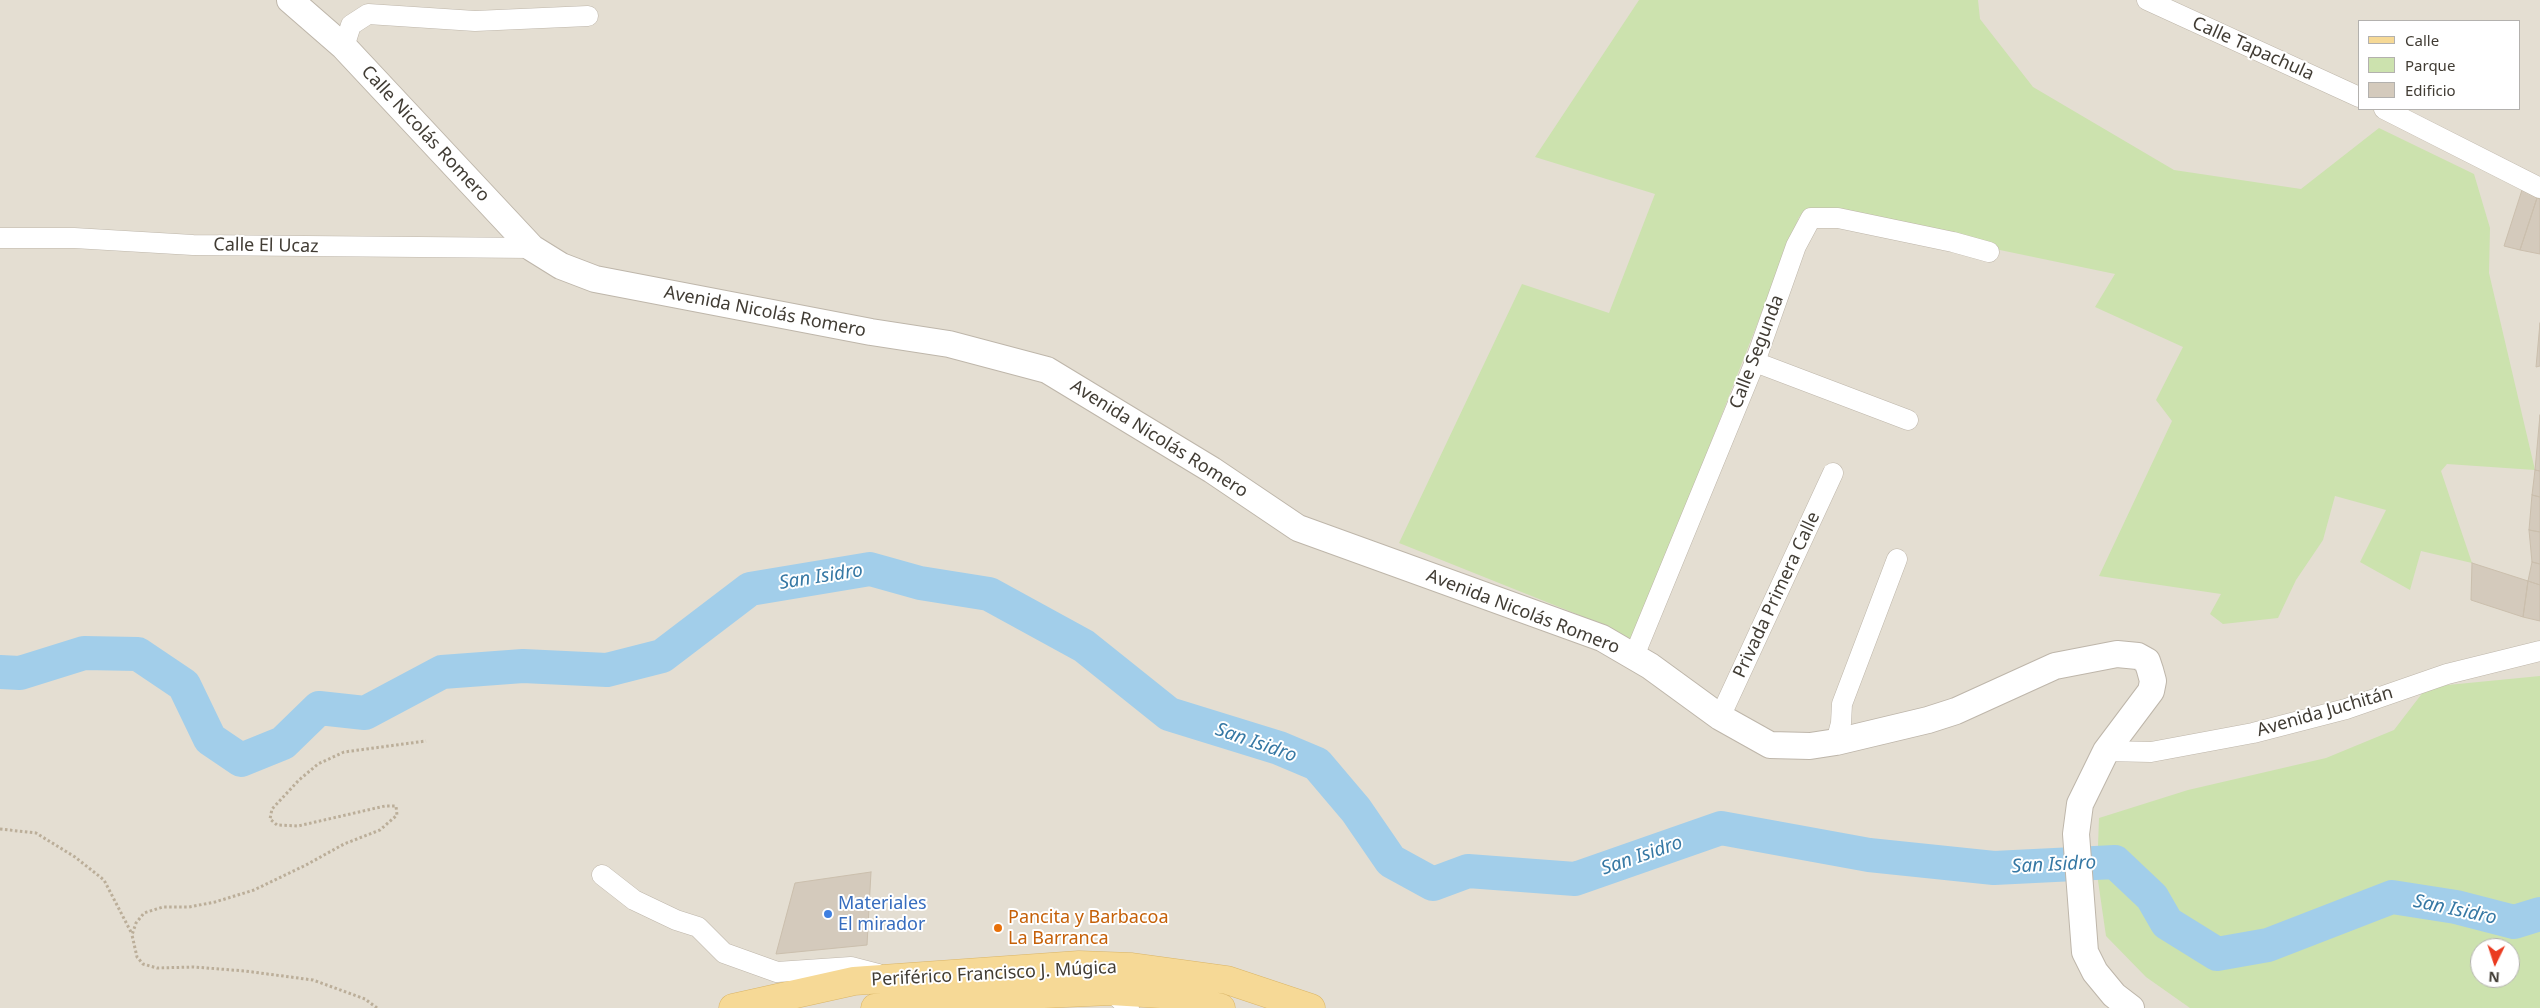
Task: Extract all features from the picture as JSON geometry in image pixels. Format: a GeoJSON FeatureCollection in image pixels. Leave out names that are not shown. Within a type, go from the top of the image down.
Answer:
{"type":"FeatureCollection","features":[{"type":"Feature","properties":{"kind":"main road","name":"Periférico Francisco J. Múgica"},"geometry":{"type":"LineString","coordinates":[[734,1008],[854,981],[1079,965],[1132,967],[1227,980],[1311,1008]]}},
{"type":"Feature","properties":{"kind":"main road","name":"Periférico Francisco J. Múgica"},"geometry":{"type":"LineString","coordinates":[[875,1008],[976,997],[1120,999],[1161,994],[1220,1008]]}},
{"type":"Feature","properties":{"kind":"street","name":"Calle Nicolás Romero"},"geometry":{"type":"LineString","coordinates":[[290,0],[344,47],[532,248],[561,266]]}},
{"type":"Feature","properties":{"kind":"street","name":"Calle Tapachula"},"geometry":{"type":"LineString","coordinates":[[2147,0],[2358,96]]}},
{"type":"Feature","properties":{"kind":"street"},"geometry":{"type":"LineString","coordinates":[[344,47],[351,25],[368,14],[475,21],[588,16]]}},
{"type":"Feature","properties":{"kind":"street"},"geometry":{"type":"LineString","coordinates":[[2386,110],[2540,188]]}},
{"type":"Feature","properties":{"kind":"street","name":"Calle Segunda"},"geometry":{"type":"LineString","coordinates":[[1634,656],[1755,362],[1796,246],[1811,218],[1838,218],[1953,242],[1989,252]]}},
{"type":"Feature","properties":{"kind":"street","name":"Calle El Ucaz"},"geometry":{"type":"LineString","coordinates":[[0,238],[74,238],[193,246],[532,248]]}},
{"type":"Feature","properties":{"kind":"street","name":"Avenida Nicolás Romero"},"geometry":{"type":"LineString","coordinates":[[561,266],[595,279],[871,332],[949,344],[1047,370],[1212,470],[1298,528],[1602,638],[1634,656],[1720,717],[1770,745],[1810,746],[1836,742],[1928,720],[1956,711],[2055,666],[2117,654],[2138,656],[2147,661],[2154,681],[2151,692],[2106,752],[2080,804],[2076,834],[2085,952],[2096,972],[2114,995],[2131,1008]]}},
{"type":"Feature","properties":{"kind":"street"},"geometry":{"type":"LineString","coordinates":[[1755,362],[1908,420]]}},
{"type":"Feature","properties":{"kind":"street","name":"Privada Primera Calle"},"geometry":{"type":"LineString","coordinates":[[1720,717],[1833,473]]}},
{"type":"Feature","properties":{"kind":"street"},"geometry":{"type":"LineString","coordinates":[[1836,742],[1841,723],[1842,704],[1898,559]]}},
{"type":"Feature","properties":{"kind":"street","name":"Avenida Juchitán"},"geometry":{"type":"LineString","coordinates":[[2106,752],[2151,752],[2253,733],[2346,708],[2447,674],[2540,651]]}},
{"type":"Feature","properties":{"kind":"street"},"geometry":{"type":"LineString","coordinates":[[602,875],[634,900],[676,920],[698,927],[724,953],[768,969],[777,972],[851,967],[894,978]]}},
{"type":"Feature","properties":{"kind":"path"},"geometry":{"type":"LineString","coordinates":[[132,935],[136,923],[144,913],[163,907],[189,907],[215,902],[254,890],[344,844],[380,830],[397,814],[396,806],[384,806],[298,826],[278,825],[270,819],[272,809],[299,780],[318,764],[344,752],[426,741]]}},
{"type":"Feature","properties":{"kind":"path"},"geometry":{"type":"LineString","coordinates":[[0,829],[36,833],[104,880],[132,935],[135,952],[143,964],[157,968],[194,967],[245,971],[313,980],[365,998],[377,1008]]}},
{"type":"Feature","properties":{"kind":"shaded area"},"geometry":{"type":"Polygon","coordinates":[[[0,0],[2540,0],[2540,1008],[0,1008],[0,0]]]}},
{"type":"Feature","properties":{"kind":"green space"},"geometry":{"type":"Polygon","coordinates":[[[1639,0],[1978,0],[1980,19],[2033,87],[2174,170],[2301,189],[2379,128],[2474,174],[2490,228],[2489,273],[2535,470],[2447,464],[2441,471],[2472,563],[2421,551],[2410,590],[2360,562],[2386,510],[2335,496],[2323,540],[2296,580],[2278,618],[2223,624],[2210,614],[2221,594],[2099,576],[2172,421],[2156,400],[2183,347],[2095,307],[2115,274],[1808,210],[1799,217],[1633,642],[1579,615],[1399,543],[1522,284],[1609,313],[1655,194],[1535,157],[1639,0]]]}},
{"type":"Feature","properties":{"kind":"green space"},"geometry":{"type":"Polygon","coordinates":[[[2540,676],[2540,1008],[2190,1008],[2146,977],[2106,936],[2097,874],[2099,818],[2188,790],[2326,758],[2394,730],[2427,687],[2540,676]]]}},
{"type":"Feature","properties":{"kind":"building"},"geometry":{"type":"Polygon","coordinates":[[[2522,190],[2537,198],[2520,250],[2504,246],[2522,190]]]}},
{"type":"Feature","properties":{"kind":"building"},"geometry":{"type":"Polygon","coordinates":[[[2537,198],[2540,199],[2540,254],[2520,250],[2537,198]]]}},
{"type":"Feature","properties":{"kind":"building"},"geometry":{"type":"Polygon","coordinates":[[[2540,323],[2540,366],[2536,367],[2540,323]]]}},
{"type":"Feature","properties":{"kind":"building"},"geometry":{"type":"Polygon","coordinates":[[[2540,415],[2540,471],[2535,470],[2540,415]]]}},
{"type":"Feature","properties":{"kind":"building"},"geometry":{"type":"Polygon","coordinates":[[[2535,470],[2540,471],[2540,497],[2532,495],[2535,470]]]}},
{"type":"Feature","properties":{"kind":"building"},"geometry":{"type":"Polygon","coordinates":[[[2532,495],[2540,497],[2540,532],[2529,530],[2532,495]]]}},
{"type":"Feature","properties":{"kind":"building"},"geometry":{"type":"Polygon","coordinates":[[[2529,530],[2540,532],[2540,564],[2532,562],[2529,530]]]}},
{"type":"Feature","properties":{"kind":"building"},"geometry":{"type":"Polygon","coordinates":[[[2532,562],[2540,564],[2540,585],[2528,581],[2532,562]]]}},
{"type":"Feature","properties":{"kind":"building"},"geometry":{"type":"Polygon","coordinates":[[[2472,563],[2528,581],[2523,617],[2471,600],[2472,563]]]}},
{"type":"Feature","properties":{"kind":"building"},"geometry":{"type":"Polygon","coordinates":[[[2528,581],[2540,585],[2540,621],[2523,617],[2528,581]]]}},
{"type":"Feature","properties":{"kind":"building","name":"Materiales El mirador"},"geometry":{"type":"Polygon","coordinates":[[[871,872],[867,945],[776,954],[795,883],[871,872]]]}},
{"type":"Feature","properties":{"kind":"waterway","name":"San Isidro"},"geometry":{"type":"LineString","coordinates":[[0,672],[20,673],[84,653],[138,654],[184,685],[210,739],[241,760],[283,743],[319,708],[365,713],[442,672],[523,666],[607,670],[662,656],[750,589],[870,569],[920,583],[989,594],[1084,646],[1169,714],[1279,748],[1317,764],[1356,810],[1391,861],[1433,884],[1468,871],[1575,879],[1721,828],[1869,855],[1994,868],[2115,862],[2152,897],[2167,923],[2217,954],[2268,945],[2392,897],[2456,907],[2514,922],[2540,914]]}},
{"type":"Feature","properties":{"kind":"place","name":"Materiales El mirador"},"geometry":{"type":"Point","coordinates":[828,914]}},
{"type":"Feature","properties":{"kind":"place","name":"Pancita y Barbacoa La Barranca"},"geometry":{"type":"Point","coordinates":[998,928]}}]}
